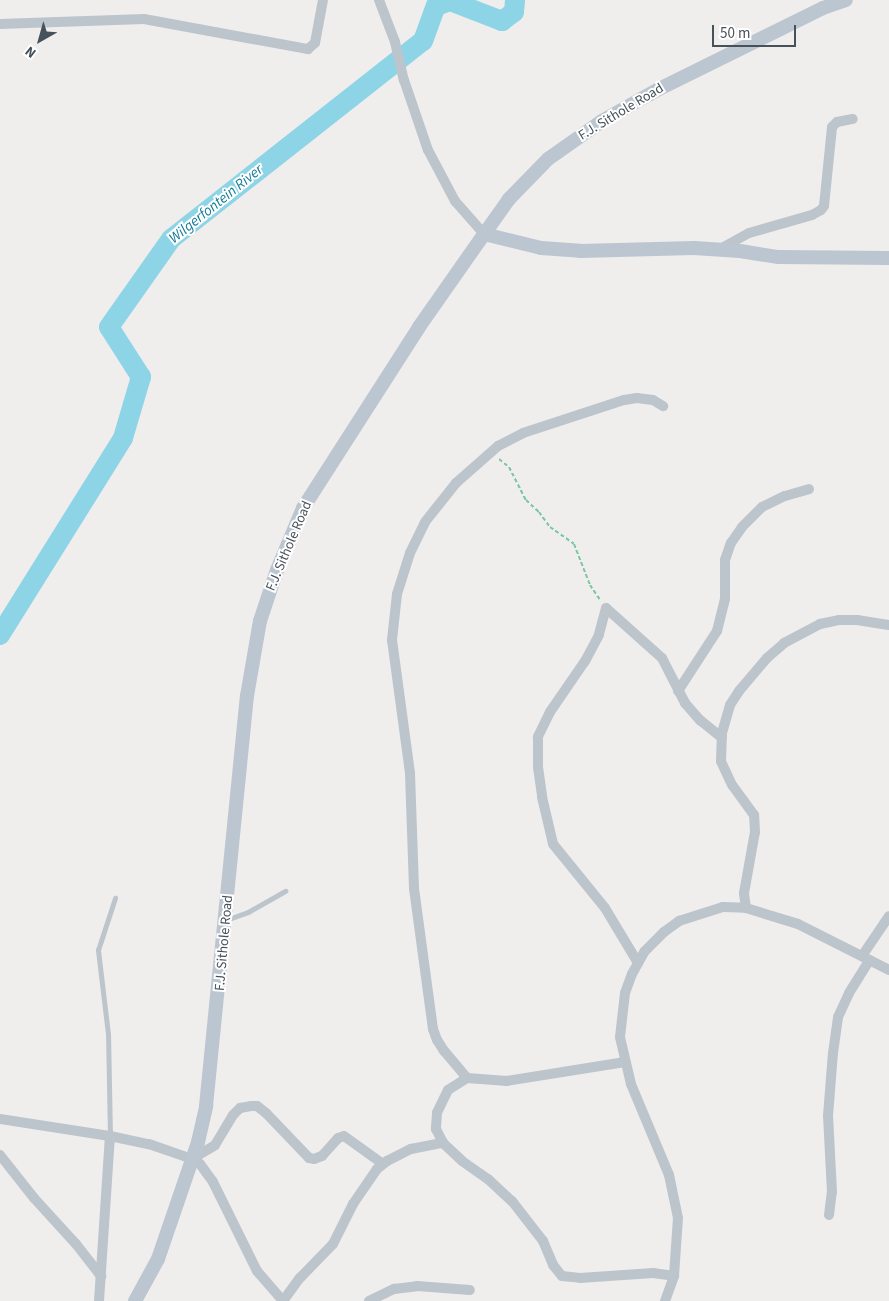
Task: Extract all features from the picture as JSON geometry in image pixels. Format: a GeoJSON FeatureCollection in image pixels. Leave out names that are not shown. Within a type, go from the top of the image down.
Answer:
{"type":"FeatureCollection","features":[{"type":"Feature","properties":{"kind":"street"},"geometry":{"type":"LineString","coordinates":[[0,24],[152,20],[308,49],[314,43],[323,0]]}},
{"type":"Feature","properties":{"kind":"street"},"geometry":{"type":"LineString","coordinates":[[379,0],[395,42],[404,80],[428,150],[440,177],[455,201],[484,234],[541,248],[570,250],[720,249],[779,257],[889,258]]}},
{"type":"Feature","properties":{"kind":"street","name":"F.J. Sithole Road"},"geometry":{"type":"LineString","coordinates":[[135,1301],[158,1259],[192,1158],[206,1106],[247,696],[260,621],[277,570],[303,508],[419,327],[509,198],[548,159],[602,121],[753,42],[823,8],[846,0]]}},
{"type":"Feature","properties":{"kind":"street"},"geometry":{"type":"LineString","coordinates":[[720,249],[749,233],[812,215],[821,210],[824,206],[832,127],[837,122],[853,119]]}},
{"type":"Feature","properties":{"kind":"street"},"geometry":{"type":"LineString","coordinates":[[467,1078],[440,1046],[434,1030],[414,888],[410,773],[392,640],[396,594],[410,553],[425,522],[456,483],[498,446],[523,433],[624,400],[637,398],[653,400],[663,406]]}},
{"type":"Feature","properties":{"kind":"street"},"geometry":{"type":"LineString","coordinates":[[678,691],[717,631],[724,598],[725,560],[731,543],[742,527],[762,508],[785,496],[809,489]]}},
{"type":"Feature","properties":{"kind":"street"},"geometry":{"type":"LineString","coordinates":[[638,963],[606,908],[553,844],[542,797],[538,767],[538,738],[550,712],[590,652],[599,635],[606,608],[662,658],[685,703],[700,720],[722,738]]}},
{"type":"Feature","properties":{"kind":"street"},"geometry":{"type":"LineString","coordinates":[[746,908],[744,893],[755,832],[754,815],[725,772],[721,761],[722,738],[730,705],[738,691],[767,658],[784,643],[820,624],[839,620],[858,620],[889,626]]}},
{"type":"Feature","properties":{"kind":"street"},"geometry":{"type":"LineString","coordinates":[[665,1301],[674,1276],[678,1218],[669,1175],[631,1084],[620,1038],[625,993],[645,951],[664,932],[680,921],[723,907],[746,908],[798,924],[889,970]]}},
{"type":"Feature","properties":{"kind":"street"},"geometry":{"type":"LineString","coordinates":[[829,1215],[832,1192],[828,1116],[838,1017],[866,958],[889,916]]}},
{"type":"Feature","properties":{"kind":"street"},"geometry":{"type":"LineString","coordinates":[[625,1062],[507,1081],[467,1078],[448,1090],[439,1108],[436,1129],[443,1143],[512,1201],[543,1241],[553,1265],[562,1276],[580,1278],[653,1273],[674,1276]]}},
{"type":"Feature","properties":{"kind":"street"},"geometry":{"type":"LineString","coordinates":[[192,1158],[215,1145],[233,1115],[240,1108],[257,1106],[270,1116],[309,1158],[314,1159],[322,1156],[338,1138],[344,1136],[383,1164]]}},
{"type":"Feature","properties":{"kind":"street"},"geometry":{"type":"LineString","coordinates":[[0,1119],[110,1136],[149,1144],[192,1158],[200,1164],[213,1182],[257,1271],[283,1301],[300,1278],[333,1244],[353,1204],[377,1169],[411,1150],[443,1143]]}},
{"type":"Feature","properties":{"kind":"street"},"geometry":{"type":"LineString","coordinates":[[99,1301],[110,1136]]}},
{"type":"Feature","properties":{"kind":"street"},"geometry":{"type":"LineString","coordinates":[[0,1155],[101,1276]]}},
{"type":"Feature","properties":{"kind":"street"},"geometry":{"type":"LineString","coordinates":[[369,1301],[394,1289],[417,1286],[470,1290]]}},
{"type":"Feature","properties":{"kind":"lane"},"geometry":{"type":"LineString","coordinates":[[226,920],[248,912],[284,891]]}},
{"type":"Feature","properties":{"kind":"lane"},"geometry":{"type":"LineString","coordinates":[[110,1136],[108,1034],[98,950],[115,898]]}},
{"type":"Feature","properties":{"kind":"path"},"geometry":{"type":"LineString","coordinates":[[487,456],[506,464],[526,500],[539,512],[550,527],[574,544],[590,585],[606,608]]}},
{"type":"Feature","properties":{"kind":"waterway","name":"Wilgerfontein River"},"geometry":{"type":"LineString","coordinates":[[433,0],[436,6]]}},
{"type":"Feature","properties":{"kind":"waterway","name":"Wilgerfontein River"},"geometry":{"type":"LineString","coordinates":[[0,635],[123,438],[141,377],[109,327],[171,239],[423,41],[436,6],[450,1],[502,21],[514,12],[515,0]]}}]}
